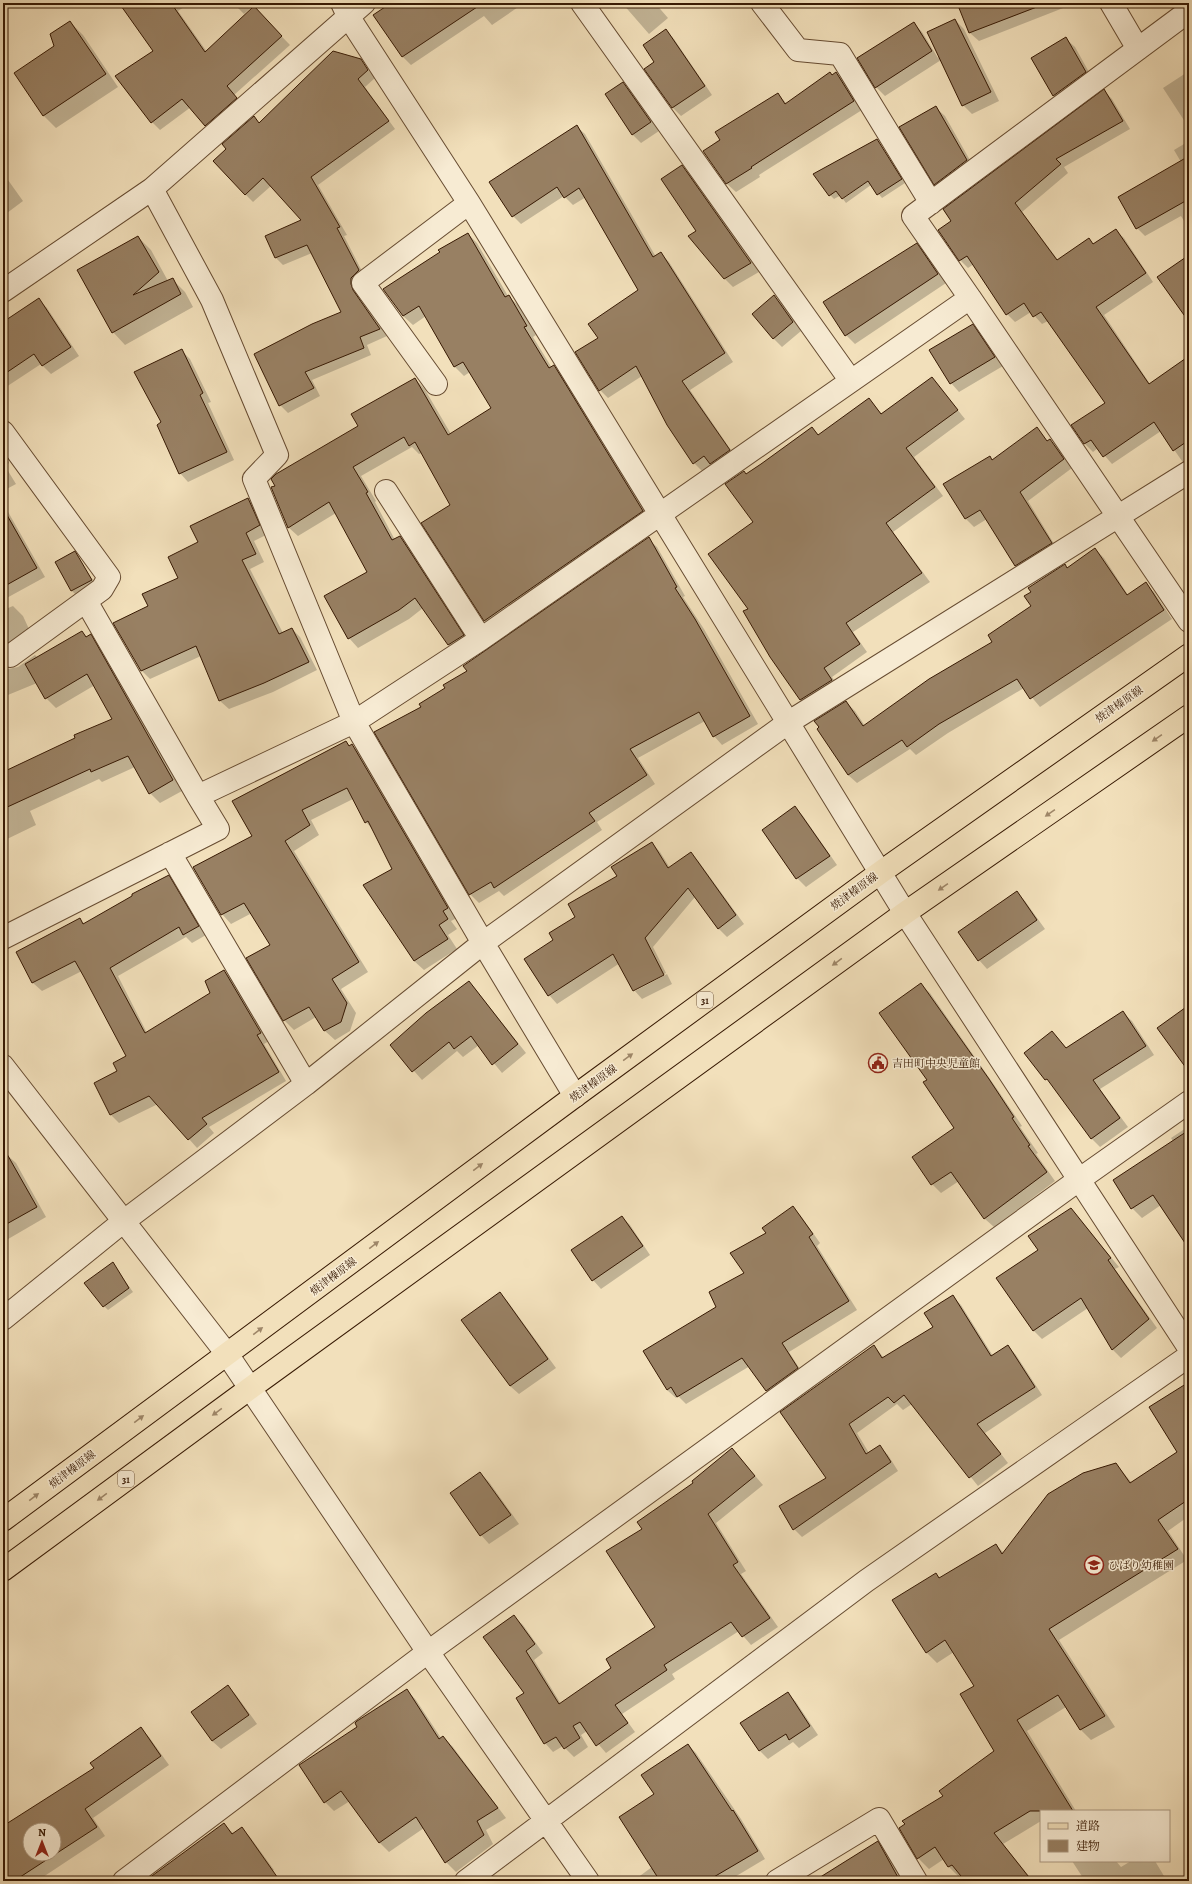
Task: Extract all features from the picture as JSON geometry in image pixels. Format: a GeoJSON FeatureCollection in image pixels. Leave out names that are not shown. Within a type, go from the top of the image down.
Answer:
{"type":"FeatureCollection","features":[{"type":"Feature","properties":{"kind":"main road","name":"焼津榛原線"},"geometry":{"type":"LineString","coordinates":[[3,1520],[575,1096],[881,872],[1189,655]]}},
{"type":"Feature","properties":{"kind":"main road","name":"31"},"geometry":{"type":"LineString","coordinates":[[3,1570],[249,1389],[905,913],[1189,716]]}},
{"type":"Feature","properties":{"kind":"street"},"geometry":{"type":"LineString","coordinates":[[582,3],[851,381]]}},
{"type":"Feature","properties":{"kind":"street"},"geometry":{"type":"LineString","coordinates":[[762,3],[798,50],[840,54],[931,203]]}},
{"type":"Feature","properties":{"kind":"street"},"geometry":{"type":"LineString","coordinates":[[1111,3],[1138,49]]}},
{"type":"Feature","properties":{"kind":"street"},"geometry":{"type":"LineString","coordinates":[[3,292],[152,189],[351,7],[469,203],[905,913],[1189,1348]]}},
{"type":"Feature","properties":{"kind":"street"},"geometry":{"type":"LineString","coordinates":[[1189,11],[913,216],[1189,621]]}},
{"type":"Feature","properties":{"kind":"street"},"geometry":{"type":"LineString","coordinates":[[152,189],[212,300],[277,455],[254,479],[354,722],[483,943],[575,1096]]}},
{"type":"Feature","properties":{"kind":"street"},"geometry":{"type":"LineString","coordinates":[[436,384],[363,283],[469,203]]}},
{"type":"Feature","properties":{"kind":"street"},"geometry":{"type":"LineString","coordinates":[[198,796],[354,722],[481,639],[970,298]]}},
{"type":"Feature","properties":{"kind":"street"},"geometry":{"type":"LineString","coordinates":[[3,432],[109,577],[102,589],[10,656]]}},
{"type":"Feature","properties":{"kind":"street"},"geometry":{"type":"LineString","coordinates":[[3,1319],[124,1221],[306,1084],[483,943],[789,722],[1189,472]]}},
{"type":"Feature","properties":{"kind":"street"},"geometry":{"type":"LineString","coordinates":[[386,491],[481,639]]}},
{"type":"Feature","properties":{"kind":"street"},"geometry":{"type":"LineString","coordinates":[[3,938],[218,829],[86,601]]}},
{"type":"Feature","properties":{"kind":"street"},"geometry":{"type":"LineString","coordinates":[[170,853],[306,1084]]}},
{"type":"Feature","properties":{"kind":"street"},"geometry":{"type":"LineString","coordinates":[[3,1066],[227,1354],[249,1389],[428,1652],[588,1881]]}},
{"type":"Feature","properties":{"kind":"street"},"geometry":{"type":"LineString","coordinates":[[124,1881],[428,1652],[1080,1179],[1189,1102]]}},
{"type":"Feature","properties":{"kind":"street"},"geometry":{"type":"LineString","coordinates":[[466,1881],[866,1581],[1189,1356]]}},
{"type":"Feature","properties":{"kind":"street"},"geometry":{"type":"LineString","coordinates":[[777,1881],[879,1819],[916,1881]]}},
{"type":"Feature","properties":{"kind":"building"},"geometry":{"type":"Polygon","coordinates":[[[119,3],[171,3],[205,52],[254,6],[282,36],[227,86],[237,98],[205,126],[182,99],[151,123],[115,76],[153,51],[119,3]]]}},
{"type":"Feature","properties":{"kind":"building"},"geometry":{"type":"Polygon","coordinates":[[[391,3],[483,3],[402,57],[373,15],[391,3]]]}},
{"type":"Feature","properties":{"kind":"building"},"geometry":{"type":"Polygon","coordinates":[[[957,3],[1042,3],[1042,5],[969,33],[957,3]]]}},
{"type":"Feature","properties":{"kind":"building"},"geometry":{"type":"Polygon","coordinates":[[[955,19],[991,92],[962,106],[927,32],[955,19]]]}},
{"type":"Feature","properties":{"kind":"building"},"geometry":{"type":"Polygon","coordinates":[[[70,21],[106,74],[43,116],[14,73],[54,46],[50,34],[70,21]]]}},
{"type":"Feature","properties":{"kind":"building"},"geometry":{"type":"Polygon","coordinates":[[[914,22],[932,51],[875,88],[857,58],[914,22]]]}},
{"type":"Feature","properties":{"kind":"building"},"geometry":{"type":"Polygon","coordinates":[[[666,29],[705,86],[672,108],[644,69],[654,62],[643,45],[666,29]]]}},
{"type":"Feature","properties":{"kind":"building"},"geometry":{"type":"Polygon","coordinates":[[[1066,37],[1086,72],[1053,96],[1031,58],[1066,37]]]}},
{"type":"Feature","properties":{"kind":"building"},"geometry":{"type":"Polygon","coordinates":[[[333,51],[361,59],[368,70],[358,79],[389,121],[311,177],[340,227],[337,228],[359,270],[351,278],[353,290],[380,329],[360,337],[364,348],[305,372],[314,388],[279,406],[254,354],[312,324],[341,312],[307,245],[275,258],[265,236],[301,220],[263,178],[245,195],[213,161],[226,149],[222,144],[254,116],[259,123],[333,51]]]}},
{"type":"Feature","properties":{"kind":"building"},"geometry":{"type":"Polygon","coordinates":[[[830,72],[832,75],[836,72],[854,101],[726,184],[703,151],[720,140],[715,132],[778,93],[785,104],[830,72]]]}},
{"type":"Feature","properties":{"kind":"building"},"geometry":{"type":"Polygon","coordinates":[[[623,82],[651,122],[632,135],[605,94],[623,82]]]}},
{"type":"Feature","properties":{"kind":"building"},"geometry":{"type":"Polygon","coordinates":[[[1104,89],[1123,121],[1056,159],[1061,164],[1015,203],[1057,260],[1089,238],[1093,244],[1116,229],[1146,273],[1096,307],[1149,384],[1189,356],[1189,440],[1173,451],[1154,422],[1103,457],[1091,440],[1084,444],[1071,425],[1105,403],[1041,312],[1033,317],[1024,303],[1006,315],[967,256],[959,261],[938,230],[951,221],[943,209],[1104,89]]]}},
{"type":"Feature","properties":{"kind":"building"},"geometry":{"type":"Polygon","coordinates":[[[936,106],[967,160],[934,185],[899,127],[936,106]]]}},
{"type":"Feature","properties":{"kind":"building"},"geometry":{"type":"Polygon","coordinates":[[[577,125],[653,257],[661,252],[725,353],[682,381],[730,450],[710,464],[704,456],[693,464],[667,425],[636,366],[599,391],[575,352],[598,338],[588,324],[638,290],[579,188],[564,198],[557,187],[512,217],[489,182],[577,125]]]}},
{"type":"Feature","properties":{"kind":"building"},"geometry":{"type":"Polygon","coordinates":[[[877,139],[902,179],[877,195],[868,181],[842,199],[836,191],[829,196],[813,174],[877,139]]]}},
{"type":"Feature","properties":{"kind":"building"},"geometry":{"type":"Polygon","coordinates":[[[1189,156],[1189,199],[1136,229],[1118,197],[1189,156]]]}},
{"type":"Feature","properties":{"kind":"building"},"geometry":{"type":"Polygon","coordinates":[[[682,165],[751,263],[724,279],[688,236],[696,231],[661,179],[682,165]]]}},
{"type":"Feature","properties":{"kind":"building"},"geometry":{"type":"Polygon","coordinates":[[[468,233],[505,297],[509,295],[527,326],[524,327],[549,368],[554,365],[643,511],[484,621],[421,523],[450,505],[415,442],[409,446],[404,437],[353,467],[368,492],[366,493],[392,540],[400,536],[464,635],[448,645],[415,598],[399,610],[348,639],[324,596],[367,572],[329,502],[288,528],[271,487],[275,486],[271,479],[276,474],[358,426],[351,414],[415,378],[448,435],[491,408],[463,362],[454,367],[419,306],[403,316],[383,289],[440,252],[438,250],[468,233]]]}},
{"type":"Feature","properties":{"kind":"building"},"geometry":{"type":"Polygon","coordinates":[[[138,236],[159,272],[133,295],[173,278],[181,294],[112,333],[77,270],[138,236]]]}},
{"type":"Feature","properties":{"kind":"building"},"geometry":{"type":"Polygon","coordinates":[[[917,243],[938,274],[845,336],[823,302],[917,243]]]}},
{"type":"Feature","properties":{"kind":"building"},"geometry":{"type":"Polygon","coordinates":[[[1189,255],[1189,322],[1157,277],[1189,255]]]}},
{"type":"Feature","properties":{"kind":"building"},"geometry":{"type":"Polygon","coordinates":[[[774,295],[793,322],[773,339],[752,314],[774,295]]]}},
{"type":"Feature","properties":{"kind":"building"},"geometry":{"type":"Polygon","coordinates":[[[39,298],[71,347],[42,366],[34,354],[3,375],[3,322],[39,298]]]}},
{"type":"Feature","properties":{"kind":"building"},"geometry":{"type":"Polygon","coordinates":[[[973,324],[995,357],[950,384],[929,350],[973,324]]]}},
{"type":"Feature","properties":{"kind":"building"},"geometry":{"type":"Polygon","coordinates":[[[182,349],[203,393],[200,395],[227,452],[179,474],[157,425],[161,422],[134,372],[182,349]]]}},
{"type":"Feature","properties":{"kind":"building"},"geometry":{"type":"Polygon","coordinates":[[[932,377],[958,410],[906,448],[935,487],[886,523],[922,573],[846,623],[860,644],[824,668],[832,680],[800,700],[770,657],[743,611],[748,609],[708,554],[753,522],[725,484],[744,471],[746,474],[812,427],[818,435],[869,398],[881,414],[932,377]]]}},
{"type":"Feature","properties":{"kind":"building"},"geometry":{"type":"Polygon","coordinates":[[[1037,427],[1047,441],[1050,439],[1064,459],[1020,492],[1052,543],[1015,566],[980,510],[965,519],[943,484],[990,456],[992,460],[1037,427]]]}},
{"type":"Feature","properties":{"kind":"building"},"geometry":{"type":"Polygon","coordinates":[[[248,498],[260,525],[246,533],[256,554],[242,560],[279,634],[292,628],[309,662],[264,683],[219,701],[196,646],[141,671],[113,623],[148,606],[142,594],[178,578],[168,557],[198,542],[190,526],[248,498]]]}},
{"type":"Feature","properties":{"kind":"building"},"geometry":{"type":"Polygon","coordinates":[[[3,508],[37,568],[3,587],[3,508]]]}},
{"type":"Feature","properties":{"kind":"building"},"geometry":{"type":"Polygon","coordinates":[[[649,537],[677,587],[675,588],[695,619],[750,716],[713,737],[699,712],[630,749],[647,775],[589,813],[595,821],[494,888],[491,882],[469,895],[374,732],[421,707],[419,704],[445,688],[443,685],[467,671],[463,666],[649,537]]]}},
{"type":"Feature","properties":{"kind":"building"},"geometry":{"type":"Polygon","coordinates":[[[1095,548],[1127,595],[1146,582],[1164,610],[1030,699],[1017,679],[939,724],[907,747],[902,740],[848,775],[817,729],[819,727],[814,721],[846,701],[863,726],[929,679],[992,642],[988,635],[1031,606],[1024,596],[1031,592],[1028,588],[1065,564],[1067,568],[1095,548]]]}},
{"type":"Feature","properties":{"kind":"building"},"geometry":{"type":"Polygon","coordinates":[[[75,551],[92,580],[71,591],[55,562],[75,551]]]}},
{"type":"Feature","properties":{"kind":"building"},"geometry":{"type":"Polygon","coordinates":[[[82,631],[86,637],[91,634],[173,780],[149,794],[128,756],[91,772],[90,769],[3,809],[3,772],[75,738],[74,735],[112,719],[87,674],[45,699],[25,664],[82,631]]]}},
{"type":"Feature","properties":{"kind":"building"},"geometry":{"type":"Polygon","coordinates":[[[346,741],[349,746],[352,744],[448,908],[443,911],[448,919],[439,925],[448,939],[414,961],[363,885],[392,869],[368,821],[365,823],[347,788],[302,810],[310,825],[285,841],[359,962],[332,979],[347,1003],[341,1022],[324,1031],[309,1007],[283,1021],[246,958],[270,945],[244,903],[221,915],[193,867],[252,836],[232,801],[346,741]]]}},
{"type":"Feature","properties":{"kind":"building"},"geometry":{"type":"Polygon","coordinates":[[[795,806],[830,856],[796,879],[762,830],[795,806]]]}},
{"type":"Feature","properties":{"kind":"building"},"geometry":{"type":"Polygon","coordinates":[[[652,842],[668,868],[691,852],[736,915],[718,929],[688,888],[645,938],[664,975],[633,991],[613,954],[548,996],[524,959],[553,940],[549,933],[575,917],[568,904],[617,876],[611,867],[652,842]]]}},
{"type":"Feature","properties":{"kind":"building"},"geometry":{"type":"Polygon","coordinates":[[[169,875],[199,926],[183,935],[179,927],[110,968],[145,1033],[210,993],[205,981],[224,970],[261,1033],[257,1035],[279,1072],[202,1118],[207,1124],[188,1140],[149,1096],[110,1115],[94,1083],[117,1071],[113,1063],[126,1056],[75,961],[32,983],[16,952],[80,918],[83,924],[132,896],[132,894],[169,875]]]}},
{"type":"Feature","properties":{"kind":"building"},"geometry":{"type":"Polygon","coordinates":[[[1017,891],[1037,920],[978,961],[958,932],[1017,891]]]}},
{"type":"Feature","properties":{"kind":"building"},"geometry":{"type":"Polygon","coordinates":[[[469,981],[518,1044],[492,1065],[471,1036],[454,1049],[449,1042],[412,1072],[390,1045],[426,1013],[469,981]]]}},
{"type":"Feature","properties":{"kind":"building"},"geometry":{"type":"Polygon","coordinates":[[[921,983],[989,1079],[1014,1117],[1012,1118],[1030,1145],[1028,1146],[1047,1172],[984,1219],[951,1172],[931,1185],[912,1157],[954,1128],[923,1082],[927,1080],[879,1013],[921,983]]]}},
{"type":"Feature","properties":{"kind":"building"},"geometry":{"type":"Polygon","coordinates":[[[1189,1005],[1189,1072],[1157,1028],[1189,1005]]]}},
{"type":"Feature","properties":{"kind":"building"},"geometry":{"type":"Polygon","coordinates":[[[1123,1011],[1146,1046],[1093,1080],[1120,1118],[1091,1139],[1047,1079],[1045,1080],[1024,1053],[1052,1031],[1066,1048],[1123,1011]]]}},
{"type":"Feature","properties":{"kind":"building"},"geometry":{"type":"Polygon","coordinates":[[[1189,1130],[1189,1249],[1153,1195],[1131,1209],[1113,1180],[1189,1130]]]}},
{"type":"Feature","properties":{"kind":"building"},"geometry":{"type":"Polygon","coordinates":[[[3,1147],[37,1207],[3,1226],[3,1147]]]}},
{"type":"Feature","properties":{"kind":"building"},"geometry":{"type":"Polygon","coordinates":[[[793,1206],[813,1234],[809,1237],[849,1301],[782,1343],[798,1368],[766,1391],[742,1358],[677,1397],[671,1387],[667,1390],[643,1351],[716,1307],[709,1292],[744,1273],[730,1253],[766,1233],[762,1228],[793,1206]]]}},
{"type":"Feature","properties":{"kind":"building"},"geometry":{"type":"Polygon","coordinates":[[[1071,1208],[1111,1258],[1108,1260],[1149,1319],[1112,1350],[1081,1298],[1033,1331],[996,1278],[1038,1250],[1028,1236],[1071,1208]]]}},
{"type":"Feature","properties":{"kind":"building"},"geometry":{"type":"Polygon","coordinates":[[[622,1216],[643,1246],[592,1281],[571,1250],[622,1216]]]}},
{"type":"Feature","properties":{"kind":"building"},"geometry":{"type":"Polygon","coordinates":[[[113,1262],[129,1288],[103,1307],[84,1283],[113,1262]]]}},
{"type":"Feature","properties":{"kind":"building"},"geometry":{"type":"Polygon","coordinates":[[[500,1292],[548,1359],[510,1386],[461,1320],[500,1292]]]}},
{"type":"Feature","properties":{"kind":"building"},"geometry":{"type":"Polygon","coordinates":[[[953,1295],[991,1356],[1008,1345],[1035,1387],[977,1424],[1001,1454],[969,1478],[904,1395],[894,1403],[888,1397],[849,1424],[866,1454],[880,1445],[891,1462],[793,1530],[779,1506],[826,1478],[780,1412],[874,1345],[882,1358],[933,1327],[924,1313],[953,1295]]]}},
{"type":"Feature","properties":{"kind":"building"},"geometry":{"type":"Polygon","coordinates":[[[1189,1382],[1189,1499],[1158,1520],[1178,1549],[1049,1629],[1105,1716],[1080,1730],[1058,1695],[1017,1720],[1072,1810],[1030,1811],[994,1833],[1032,1881],[965,1881],[952,1865],[948,1867],[935,1847],[917,1859],[899,1828],[905,1824],[902,1821],[943,1796],[939,1791],[994,1751],[960,1694],[974,1686],[945,1640],[926,1653],[892,1600],[936,1573],[939,1578],[996,1544],[1002,1554],[1048,1494],[1083,1473],[1116,1463],[1130,1483],[1177,1452],[1149,1407],[1189,1382]]]}},
{"type":"Feature","properties":{"kind":"building"},"geometry":{"type":"Polygon","coordinates":[[[732,1448],[755,1476],[708,1514],[738,1562],[733,1565],[770,1618],[742,1637],[731,1622],[664,1665],[667,1670],[615,1705],[628,1723],[596,1746],[580,1722],[573,1726],[580,1738],[564,1749],[556,1737],[544,1744],[516,1698],[524,1693],[483,1637],[514,1615],[535,1644],[526,1651],[559,1704],[611,1668],[606,1659],[655,1627],[606,1551],[642,1529],[637,1522],[693,1483],[692,1481],[732,1448]]]}},
{"type":"Feature","properties":{"kind":"building"},"geometry":{"type":"Polygon","coordinates":[[[480,1472],[511,1515],[480,1536],[450,1493],[480,1472]]]}},
{"type":"Feature","properties":{"kind":"building"},"geometry":{"type":"Polygon","coordinates":[[[228,1685],[249,1715],[212,1741],[191,1712],[228,1685]]]}},
{"type":"Feature","properties":{"kind":"building"},"geometry":{"type":"Polygon","coordinates":[[[407,1689],[439,1739],[443,1736],[498,1808],[477,1821],[484,1835],[445,1863],[416,1817],[379,1843],[341,1791],[324,1803],[299,1765],[357,1727],[355,1723],[357,1721],[407,1689]]]}},
{"type":"Feature","properties":{"kind":"building"},"geometry":{"type":"Polygon","coordinates":[[[788,1692],[810,1726],[789,1740],[786,1734],[759,1751],[740,1723],[788,1692]]]}},
{"type":"Feature","properties":{"kind":"building"},"geometry":{"type":"Polygon","coordinates":[[[141,1727],[161,1756],[85,1809],[97,1827],[62,1850],[62,1822],[22,1822],[22,1862],[43,1862],[14,1881],[3,1881],[3,1826],[94,1768],[90,1763],[141,1727]]]}},
{"type":"Feature","properties":{"kind":"building"},"geometry":{"type":"Polygon","coordinates":[[[688,1744],[732,1811],[733,1810],[758,1851],[707,1881],[660,1881],[619,1817],[654,1794],[641,1775],[688,1744]]]}},
{"type":"Feature","properties":{"kind":"building"},"geometry":{"type":"Polygon","coordinates":[[[224,1823],[232,1834],[242,1827],[280,1881],[145,1881],[224,1823]]]}},
{"type":"Feature","properties":{"kind":"building"},"geometry":{"type":"Polygon","coordinates":[[[878,1841],[900,1881],[814,1881],[878,1841]]]}},
{"type":"Feature","properties":{"kind":"place","name":"吉田町中央児童館"},"geometry":{"type":"Point","coordinates":[878,1063]}},
{"type":"Feature","properties":{"kind":"place","name":"ひばり幼稚園"},"geometry":{"type":"Point","coordinates":[1094,1565]}}]}
